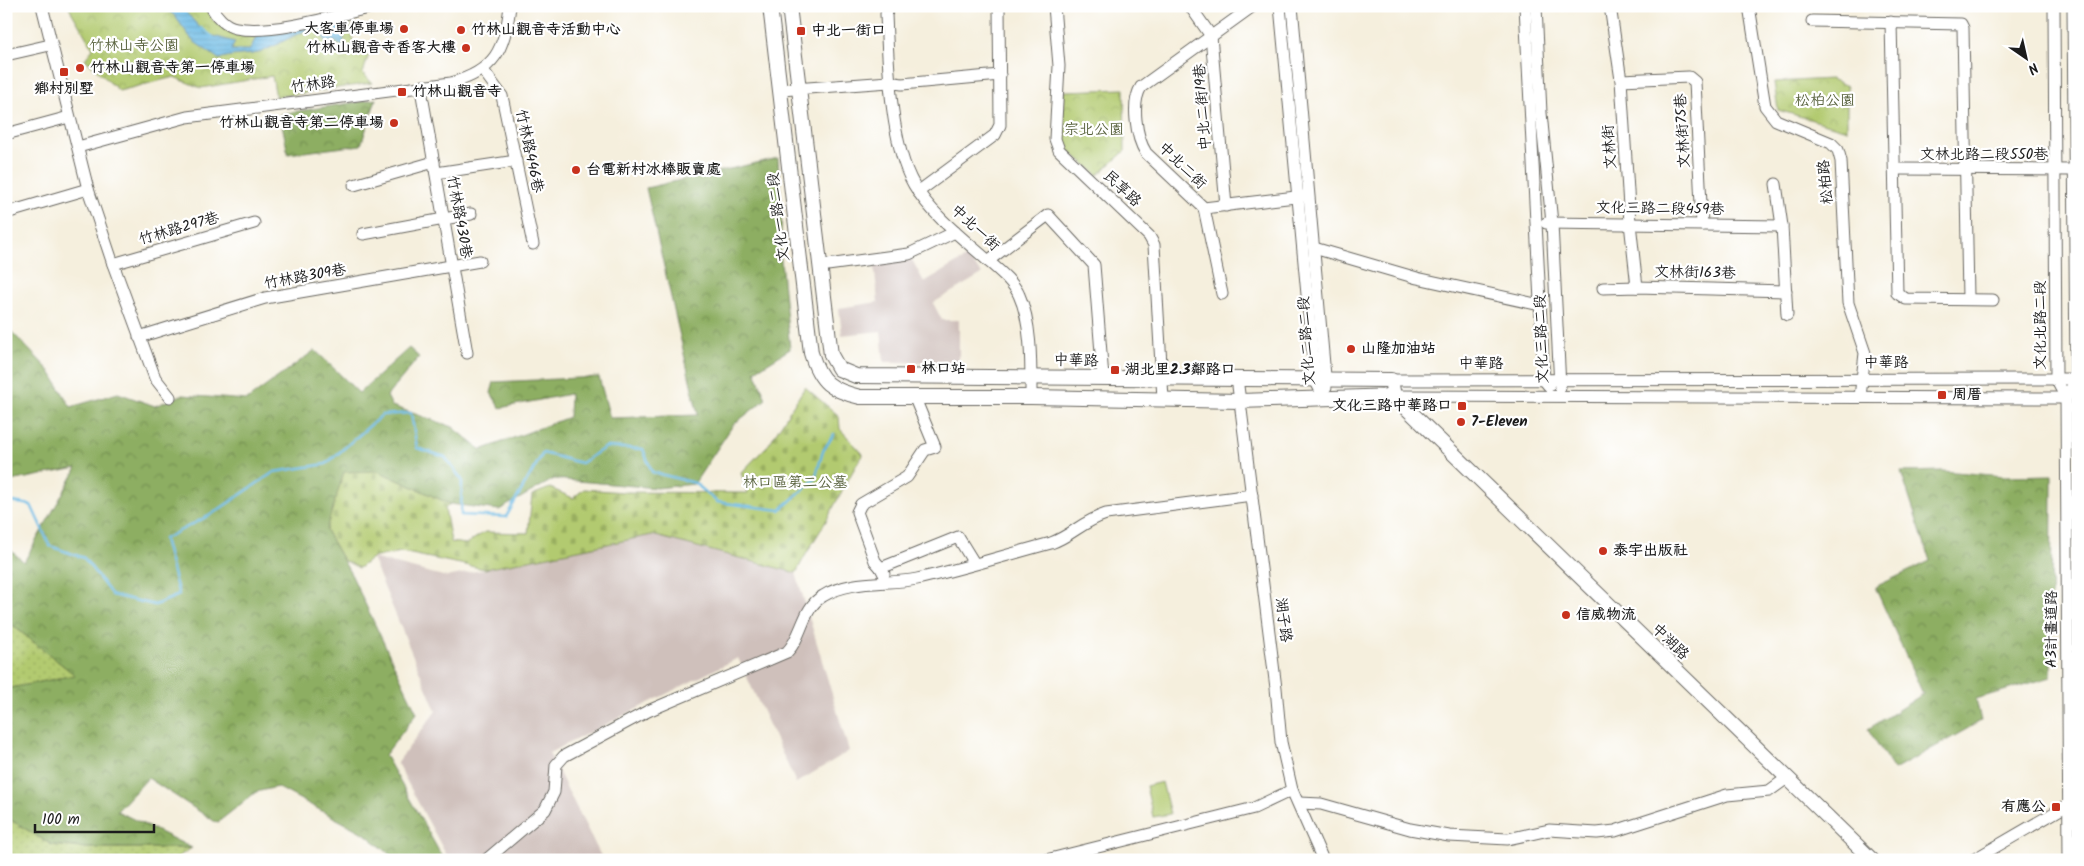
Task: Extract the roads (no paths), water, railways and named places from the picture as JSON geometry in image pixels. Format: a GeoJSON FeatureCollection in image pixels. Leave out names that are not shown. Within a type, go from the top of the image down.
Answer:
{"type":"FeatureCollection","features":[{"type":"Feature","properties":{"kind":"main road","name":"文化一路二段"},"geometry":{"type":"LineString","coordinates":[[770,6],[811,353],[816,371],[828,385],[844,393],[860,397],[914,396]]}},
{"type":"Feature","properties":{"kind":"main road"},"geometry":{"type":"LineString","coordinates":[[788,6],[820,266]]}},
{"type":"Feature","properties":{"kind":"main road","name":"中華路"},"geometry":{"type":"LineString","coordinates":[[820,266],[831,356],[839,369],[856,376],[1392,380]]}},
{"type":"Feature","properties":{"kind":"main road"},"geometry":{"type":"LineString","coordinates":[[914,396],[1163,398],[1240,401],[1324,399],[1394,396],[1392,380]]}},
{"type":"Feature","properties":{"kind":"main road","name":"中湖路"},"geometry":{"type":"LineString","coordinates":[[1394,396],[1872,860]]}},
{"type":"Feature","properties":{"kind":"street"},"geometry":{"type":"LineString","coordinates":[[42,6],[50,45],[88,189],[155,378],[170,397]]}},
{"type":"Feature","properties":{"kind":"street"},"geometry":{"type":"LineString","coordinates":[[211,6],[217,16],[234,28],[266,30],[376,6]]}},
{"type":"Feature","properties":{"kind":"street","name":"竹林路"},"geometry":{"type":"LineString","coordinates":[[78,147],[187,117],[423,86],[469,78],[483,70],[493,61],[506,36],[510,6]]}},
{"type":"Feature","properties":{"kind":"street","name":"中北一街"},"geometry":{"type":"LineString","coordinates":[[889,6],[886,14],[889,82],[904,163],[918,192],[955,232],[988,261],[1019,294],[1029,341],[1031,397]]}},
{"type":"Feature","properties":{"kind":"street"},"geometry":{"type":"LineString","coordinates":[[918,192],[995,135],[1000,125],[999,6]]}},
{"type":"Feature","properties":{"kind":"street","name":"民享路"},"geometry":{"type":"LineString","coordinates":[[1054,6],[1059,66],[1055,139],[1059,150],[1149,236],[1154,245],[1164,379],[1163,398]]}},
{"type":"Feature","properties":{"kind":"street"},"geometry":{"type":"LineString","coordinates":[[1190,6],[1211,36]]}},
{"type":"Feature","properties":{"kind":"street","name":"中北二街"},"geometry":{"type":"LineString","coordinates":[[1253,6],[1142,87],[1136,95],[1139,138],[1146,153],[1204,208],[1309,196]]}},
{"type":"Feature","properties":{"kind":"street","name":"文化二路二段"},"geometry":{"type":"LineString","coordinates":[[1280,6],[1297,197],[1324,399]]}},
{"type":"Feature","properties":{"kind":"street","name":"文化二路二段"},"geometry":{"type":"LineString","coordinates":[[1292,6],[1314,248],[1321,380]]}},
{"type":"Feature","properties":{"kind":"street","name":"文化三路二段"},"geometry":{"type":"LineString","coordinates":[[1525,6],[1544,380],[1558,396]]}},
{"type":"Feature","properties":{"kind":"street","name":"文化三路二段"},"geometry":{"type":"LineString","coordinates":[[1536,6],[1541,113],[1552,223],[1561,380],[1558,396]]}},
{"type":"Feature","properties":{"kind":"street","name":"文林街"},"geometry":{"type":"LineString","coordinates":[[1610,6],[1621,80],[1630,222],[1637,287]]}},
{"type":"Feature","properties":{"kind":"street","name":"松柏路"},"geometry":{"type":"LineString","coordinates":[[1749,6],[1765,106],[1776,120],[1831,143],[1838,150],[1841,160],[1848,303],[1865,353],[1860,397]]}},
{"type":"Feature","properties":{"kind":"street","name":"文化北路二段"},"geometry":{"type":"LineString","coordinates":[[2054,6],[2056,379],[2066,398]]}},
{"type":"Feature","properties":{"kind":"street"},"geometry":{"type":"LineString","coordinates":[[1394,396],[2066,398],[2076,379],[2073,6]]}},
{"type":"Feature","properties":{"kind":"street"},"geometry":{"type":"LineString","coordinates":[[1812,20],[1959,22],[1963,28],[1968,298]]}},
{"type":"Feature","properties":{"kind":"street"},"geometry":{"type":"LineString","coordinates":[[1891,22],[1898,293],[1906,300],[1968,298],[1993,300]]}},
{"type":"Feature","properties":{"kind":"street","name":"中北二街19巷"},"geometry":{"type":"LineString","coordinates":[[1211,36],[1226,206]]}},
{"type":"Feature","properties":{"kind":"street"},"geometry":{"type":"LineString","coordinates":[[6,55],[50,45]]}},
{"type":"Feature","properties":{"kind":"street","name":"竹林路446巷"},"geometry":{"type":"LineString","coordinates":[[483,70],[502,96],[533,244]]}},
{"type":"Feature","properties":{"kind":"street"},"geometry":{"type":"LineString","coordinates":[[781,90],[889,82],[902,84],[1000,75]]}},
{"type":"Feature","properties":{"kind":"street","name":"文林街75巷"},"geometry":{"type":"LineString","coordinates":[[1621,80],[1689,77],[1694,80],[1702,225]]}},
{"type":"Feature","properties":{"kind":"street","name":"竹林路430巷"},"geometry":{"type":"LineString","coordinates":[[423,86],[422,95],[467,353]]}},
{"type":"Feature","properties":{"kind":"street"},"geometry":{"type":"LineString","coordinates":[[6,134],[69,117]]}},
{"type":"Feature","properties":{"kind":"street"},"geometry":{"type":"LineString","coordinates":[[354,185],[435,168],[516,161]]}},
{"type":"Feature","properties":{"kind":"street","name":"文林北路二段550巷"},"geometry":{"type":"LineString","coordinates":[[1895,169],[2074,170]]}},
{"type":"Feature","properties":{"kind":"street"},"geometry":{"type":"LineString","coordinates":[[1776,184],[1782,226],[1786,315]]}},
{"type":"Feature","properties":{"kind":"street"},"geometry":{"type":"LineString","coordinates":[[6,214],[88,189]]}},
{"type":"Feature","properties":{"kind":"street"},"geometry":{"type":"LineString","coordinates":[[1204,208],[1222,294]]}},
{"type":"Feature","properties":{"kind":"street"},"geometry":{"type":"LineString","coordinates":[[363,234],[471,214]]}},
{"type":"Feature","properties":{"kind":"street"},"geometry":{"type":"LineString","coordinates":[[988,261],[1048,215],[1094,265],[1103,378]]}},
{"type":"Feature","properties":{"kind":"street","name":"文化三路二段459巷"},"geometry":{"type":"LineString","coordinates":[[1536,223],[1630,222],[1782,226]]}},
{"type":"Feature","properties":{"kind":"street","name":"竹林路297巷"},"geometry":{"type":"LineString","coordinates":[[113,264],[254,223]]}},
{"type":"Feature","properties":{"kind":"street"},"geometry":{"type":"LineString","coordinates":[[820,266],[909,254],[955,232]]}},
{"type":"Feature","properties":{"kind":"street"},"geometry":{"type":"LineString","coordinates":[[1314,248],[1417,278],[1540,305]]}},
{"type":"Feature","properties":{"kind":"street","name":"竹林路309巷"},"geometry":{"type":"LineString","coordinates":[[139,337],[265,298],[480,262]]}},
{"type":"Feature","properties":{"kind":"street","name":"文林街163巷"},"geometry":{"type":"LineString","coordinates":[[1603,288],[1637,287],[1786,291]]}},
{"type":"Feature","properties":{"kind":"street","name":"湖子路"},"geometry":{"type":"LineString","coordinates":[[1237,378],[1276,688],[1281,742],[1292,790],[1300,803],[1323,860]]}},
{"type":"Feature","properties":{"kind":"street","name":"中華路"},"geometry":{"type":"LineString","coordinates":[[1392,380],[2076,379]]}},
{"type":"Feature","properties":{"kind":"street"},"geometry":{"type":"LineString","coordinates":[[888,583],[882,568],[875,561],[857,512],[861,504],[907,477],[925,450],[935,447],[914,396]]}},
{"type":"Feature","properties":{"kind":"street","name":"A3計畫道路"},"geometry":{"type":"LineString","coordinates":[[2066,398],[2073,801],[2069,860]]}},
{"type":"Feature","properties":{"kind":"street"},"geometry":{"type":"LineString","coordinates":[[486,860],[545,810],[554,792],[556,765],[564,756],[648,711],[787,652],[796,644],[810,608],[822,596],[837,590],[873,582],[888,583],[916,579],[1063,539],[1090,519],[1106,514],[1252,495]]}},
{"type":"Feature","properties":{"kind":"street"},"geometry":{"type":"LineString","coordinates":[[882,568],[958,536],[974,563]]}},
{"type":"Feature","properties":{"kind":"street"},"geometry":{"type":"LineString","coordinates":[[1300,803],[1321,804],[1410,829],[1449,836],[1508,839],[1550,830],[1597,833],[1615,831],[1727,795],[1769,792],[1787,778]]}},
{"type":"Feature","properties":{"kind":"street"},"geometry":{"type":"LineString","coordinates":[[1046,860],[1254,808],[1292,790]]}},
{"type":"Feature","properties":{"kind":"street"},"geometry":{"type":"LineString","coordinates":[[1973,860],[2073,801]]}},
{"type":"Feature","properties":{"kind":"water"},"geometry":{"type":"Polygon","coordinates":[[[155,6],[180,6],[206,34],[235,42],[231,50],[250,50],[257,35],[342,22],[344,43],[342,46],[334,41],[326,43],[320,28],[298,34],[258,53],[219,59],[193,41],[174,15],[164,8],[158,11],[155,6]]]}},
{"type":"Feature","properties":{"kind":"waterway"},"geometry":{"type":"LineString","coordinates":[[180,6],[186,14]]}},
{"type":"Feature","properties":{"kind":"waterway"},"geometry":{"type":"LineString","coordinates":[[201,28],[213,37]]}},
{"type":"Feature","properties":{"kind":"waterway"},"geometry":{"type":"LineString","coordinates":[[6,501],[31,505],[50,546],[84,558],[112,595],[155,605],[179,595],[164,539],[212,514],[274,472],[326,464],[382,415],[411,413],[417,448],[445,457],[462,480],[461,515],[506,517],[543,453],[581,463],[606,447],[643,449],[652,472],[695,483],[717,502],[780,510],[815,479],[823,451],[834,434]]}},
{"type":"Feature","properties":{"kind":"place","name":"大客車停車場"},"geometry":{"type":"Point","coordinates":[404,29]}},
{"type":"Feature","properties":{"kind":"place","name":"竹林山觀音寺活動中心"},"geometry":{"type":"Point","coordinates":[461,30]}},
{"type":"Feature","properties":{"kind":"place","name":"中北一街口"},"geometry":{"type":"Point","coordinates":[801,31]}},
{"type":"Feature","properties":{"kind":"place","name":"竹林山觀音寺香客大樓"},"geometry":{"type":"Point","coordinates":[466,48]}},
{"type":"Feature","properties":{"kind":"place","name":"竹林山觀音寺第一停車場"},"geometry":{"type":"Point","coordinates":[80,68]}},
{"type":"Feature","properties":{"kind":"place","name":"鄉村別墅"},"geometry":{"type":"Point","coordinates":[64,72]}},
{"type":"Feature","properties":{"kind":"place","name":"竹林山觀音寺"},"geometry":{"type":"Point","coordinates":[402,92]}},
{"type":"Feature","properties":{"kind":"place","name":"竹林山觀音寺第二停車場"},"geometry":{"type":"Point","coordinates":[394,123]}},
{"type":"Feature","properties":{"kind":"place","name":"台電新村冰棒販賣處"},"geometry":{"type":"Point","coordinates":[576,170]}},
{"type":"Feature","properties":{"kind":"place","name":"山隆加油站"},"geometry":{"type":"Point","coordinates":[1351,349]}},
{"type":"Feature","properties":{"kind":"place","name":"林口站"},"geometry":{"type":"Point","coordinates":[911,369]}},
{"type":"Feature","properties":{"kind":"place","name":"湖北里2.3鄰路口"},"geometry":{"type":"Point","coordinates":[1115,370]}},
{"type":"Feature","properties":{"kind":"place","name":"周厝"},"geometry":{"type":"Point","coordinates":[1942,395]}},
{"type":"Feature","properties":{"kind":"place","name":"文化三路中華路口"},"geometry":{"type":"Point","coordinates":[1462,406]}},
{"type":"Feature","properties":{"kind":"place","name":"7-Eleven"},"geometry":{"type":"Point","coordinates":[1461,422]}},
{"type":"Feature","properties":{"kind":"place","name":"泰宇出版社"},"geometry":{"type":"Point","coordinates":[1603,551]}},
{"type":"Feature","properties":{"kind":"place","name":"信威物流"},"geometry":{"type":"Point","coordinates":[1566,615]}},
{"type":"Feature","properties":{"kind":"place","name":"有應公"},"geometry":{"type":"Point","coordinates":[2056,807]}},
{"type":"Feature","properties":{"kind":"park label","name":"竹林山寺公園"},"geometry":{"type":"Point","coordinates":[134,46]}},
{"type":"Feature","properties":{"kind":"park label","name":"松柏公園"},"geometry":{"type":"Point","coordinates":[1825,101]}},
{"type":"Feature","properties":{"kind":"park label","name":"宗北公園"},"geometry":{"type":"Point","coordinates":[1094,130]}},
{"type":"Feature","properties":{"kind":"park label","name":"林口區第二公墓"},"geometry":{"type":"Point","coordinates":[795,483]}}]}
